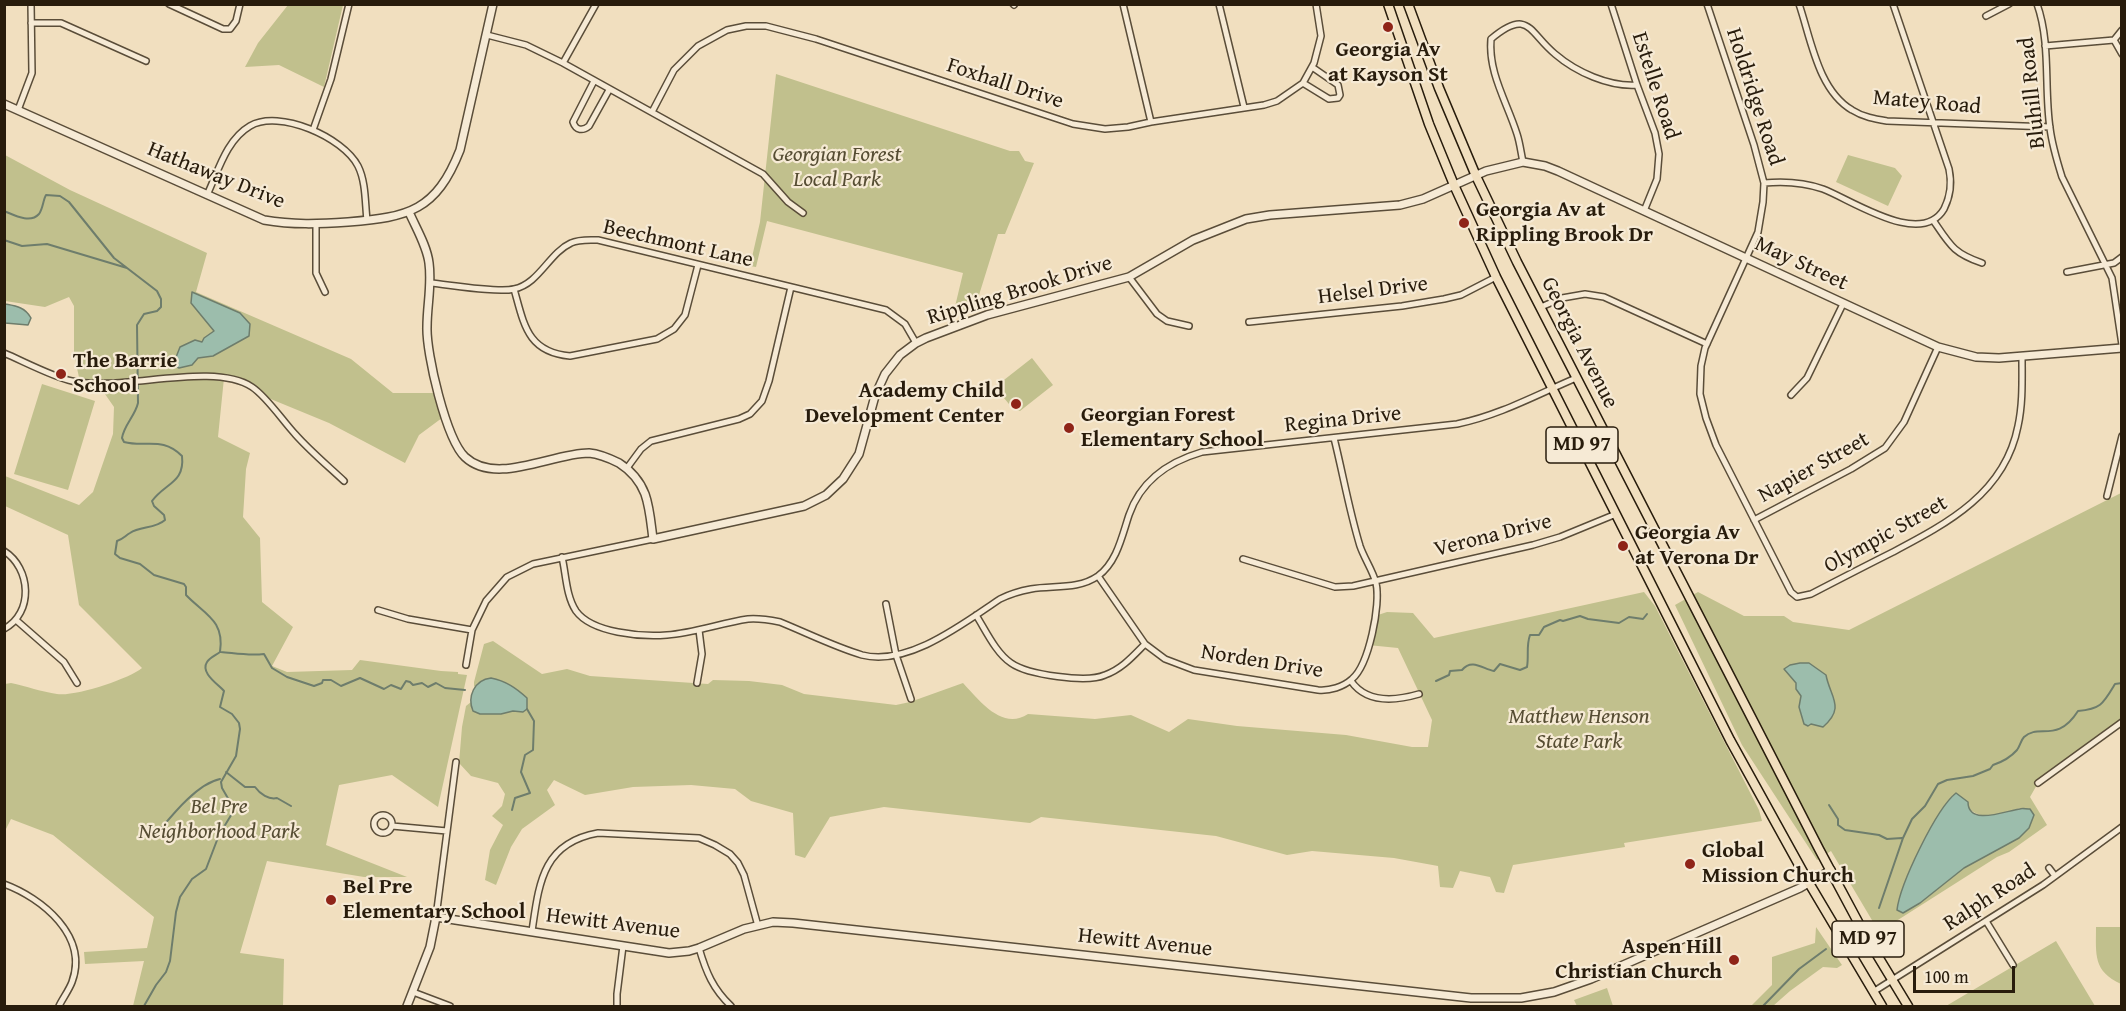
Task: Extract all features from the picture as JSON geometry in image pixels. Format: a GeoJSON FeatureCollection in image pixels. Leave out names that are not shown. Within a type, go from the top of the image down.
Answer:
{"type":"FeatureCollection","features":[{"type":"Feature","properties":{"kind":"main road","name":"Georgia Avenue"},"geometry":{"type":"LineString","coordinates":[[1388,4],[1425,113],[1454,185],[1496,277],[1730,740],[1809,883],[1882,1006]]}},
{"type":"Feature","properties":{"kind":"main road","name":"Georgia Avenue"},"geometry":{"type":"LineString","coordinates":[[1408,4],[1439,88],[1476,176],[1517,262],[1865,935],[1908,1006]]}},
{"type":"Feature","properties":{"kind":"street"},"geometry":{"type":"LineString","coordinates":[[18,110],[32,73],[31,4]]}},
{"type":"Feature","properties":{"kind":"street"},"geometry":{"type":"LineString","coordinates":[[169,4],[223,29],[230,29],[236,21],[240,4]]}},
{"type":"Feature","properties":{"kind":"street"},"geometry":{"type":"LineString","coordinates":[[313,130],[331,80],[349,4]]}},
{"type":"Feature","properties":{"kind":"street","name":"Hathaway Drive"},"geometry":{"type":"LineString","coordinates":[[4,104],[264,220],[290,225],[383,219],[409,212],[436,193],[451,173],[460,150],[493,4]]}},
{"type":"Feature","properties":{"kind":"street"},"geometry":{"type":"LineString","coordinates":[[563,63],[596,4]]}},
{"type":"Feature","properties":{"kind":"street"},"geometry":{"type":"LineString","coordinates":[[1123,4],[1151,122]]}},
{"type":"Feature","properties":{"kind":"street"},"geometry":{"type":"LineString","coordinates":[[1219,4],[1244,107]]}},
{"type":"Feature","properties":{"kind":"street","name":"Foxhall Drive"},"geometry":{"type":"LineString","coordinates":[[652,111],[674,70],[698,46],[727,30],[746,26],[766,26],[816,39],[1073,124],[1105,129],[1128,127],[1277,101],[1303,83],[1312,67],[1321,36],[1316,4]]}},
{"type":"Feature","properties":{"kind":"street","name":"Estelle Road"},"geometry":{"type":"LineString","coordinates":[[1611,4],[1655,133],[1659,154],[1657,179],[1644,212]]}},
{"type":"Feature","properties":{"kind":"street","name":"Holdridge Road"},"geometry":{"type":"LineString","coordinates":[[1707,4],[1754,145],[1764,183],[1758,232],[1707,344],[1701,366],[1700,394],[1716,445],[1791,592],[1797,597]]}},
{"type":"Feature","properties":{"kind":"street","name":"Matey Road"},"geometry":{"type":"LineString","coordinates":[[1799,4],[1826,83],[1851,110],[1887,121],[2050,127]]}},
{"type":"Feature","properties":{"kind":"street"},"geometry":{"type":"LineString","coordinates":[[1764,183],[1783,181],[1812,186],[1901,224],[1916,225],[1933,220],[1941,213],[1951,192],[1949,169],[1893,4]]}},
{"type":"Feature","properties":{"kind":"street"},"geometry":{"type":"LineString","coordinates":[[1986,16],[2008,4]]}},
{"type":"Feature","properties":{"kind":"street","name":"Bluhill Road"},"geometry":{"type":"LineString","coordinates":[[2037,4],[2041,16],[2050,127],[2062,177],[2112,278],[2116,291],[2121,346]]}},
{"type":"Feature","properties":{"kind":"street"},"geometry":{"type":"LineString","coordinates":[[31,23],[61,23],[146,61]]}},
{"type":"Feature","properties":{"kind":"street"},"geometry":{"type":"LineString","coordinates":[[1523,162],[1517,135],[1492,67],[1490,55],[1491,39],[1504,28],[1515,25],[1526,26],[1535,32],[1555,54],[1593,77],[1611,84],[1637,85]]}},
{"type":"Feature","properties":{"kind":"street"},"geometry":{"type":"LineString","coordinates":[[2114,40],[2121,30]]}},
{"type":"Feature","properties":{"kind":"street"},"geometry":{"type":"LineString","coordinates":[[487,35],[526,45],[652,111],[763,174],[788,202],[803,213]]}},
{"type":"Feature","properties":{"kind":"street"},"geometry":{"type":"LineString","coordinates":[[2044,46],[2114,40]]}},
{"type":"Feature","properties":{"kind":"street"},"geometry":{"type":"LineString","coordinates":[[2114,40],[2121,54]]}},
{"type":"Feature","properties":{"kind":"street"},"geometry":{"type":"LineString","coordinates":[[1303,83],[1329,99],[1338,98],[1340,88],[1335,82],[1312,67]]}},
{"type":"Feature","properties":{"kind":"street"},"geometry":{"type":"LineString","coordinates":[[594,81],[573,122],[574,126],[580,130],[589,126],[609,90]]}},
{"type":"Feature","properties":{"kind":"street"},"geometry":{"type":"LineString","coordinates":[[207,195],[232,141],[249,126],[278,120],[313,130],[340,146],[356,163],[363,181],[367,220]]}},
{"type":"Feature","properties":{"kind":"street","name":"May Street"},"geometry":{"type":"LineString","coordinates":[[1476,176],[1523,162],[1545,166],[1938,347],[1976,357],[2022,357],[2121,346]]}},
{"type":"Feature","properties":{"kind":"street","name":"Rippling Brook Drive"},"geometry":{"type":"LineString","coordinates":[[466,665],[472,630],[486,601],[507,577],[533,564],[804,506],[826,495],[843,478],[859,454],[875,396],[885,374],[892,363],[915,343],[987,315],[1129,277],[1193,240],[1246,219],[1270,215],[1400,205],[1423,199],[1476,176]]}},
{"type":"Feature","properties":{"kind":"street"},"geometry":{"type":"LineString","coordinates":[[409,212],[429,260],[431,283],[427,327],[429,352],[439,393],[458,448],[466,458],[488,469],[506,469],[587,453],[609,458],[627,468],[645,493],[653,539]]}},
{"type":"Feature","properties":{"kind":"street"},"geometry":{"type":"LineString","coordinates":[[1933,220],[1955,251],[1982,263]]}},
{"type":"Feature","properties":{"kind":"street"},"geometry":{"type":"LineString","coordinates":[[316,224],[316,273],[325,292]]}},
{"type":"Feature","properties":{"kind":"street","name":"Beechmont Lane"},"geometry":{"type":"LineString","coordinates":[[514,290],[528,282],[561,249],[571,243],[581,240],[598,240],[886,310],[905,324],[915,343]]}},
{"type":"Feature","properties":{"kind":"street"},"geometry":{"type":"LineString","coordinates":[[2067,272],[2114,263],[2121,257]]}},
{"type":"Feature","properties":{"kind":"street"},"geometry":{"type":"LineString","coordinates":[[431,283],[514,290],[524,326],[533,341],[543,349],[570,356],[657,339],[674,329],[685,315],[698,265]]}},
{"type":"Feature","properties":{"kind":"street"},"geometry":{"type":"LineString","coordinates":[[1129,277],[1157,314],[1167,321],[1189,326]]}},
{"type":"Feature","properties":{"kind":"street","name":"Helsel Drive"},"geometry":{"type":"LineString","coordinates":[[1248,322],[1402,306],[1444,299],[1461,295],[1496,277]]}},
{"type":"Feature","properties":{"kind":"street"},"geometry":{"type":"LineString","coordinates":[[627,468],[640,449],[651,441],[740,419],[750,414],[762,401],[769,381],[791,287]]}},
{"type":"Feature","properties":{"kind":"street"},"geometry":{"type":"LineString","coordinates":[[1541,307],[1562,298],[1585,294],[1604,297],[1707,344]]}},
{"type":"Feature","properties":{"kind":"street"},"geometry":{"type":"LineString","coordinates":[[1791,395],[1808,378],[1843,304]]}},
{"type":"Feature","properties":{"kind":"street","name":"Napier Street"},"geometry":{"type":"LineString","coordinates":[[1754,520],[1851,469],[1885,448],[1904,422],[1938,347]]}},
{"type":"Feature","properties":{"kind":"street"},"geometry":{"type":"LineString","coordinates":[[4,353],[70,381],[98,384],[202,376],[224,378],[252,387],[344,482]]}},
{"type":"Feature","properties":{"kind":"street","name":"Olympic Street"},"geometry":{"type":"LineString","coordinates":[[1797,597],[1811,594],[1942,526],[1963,512],[1988,488],[2007,458],[2018,428],[2022,396],[2022,357]]}},
{"type":"Feature","properties":{"kind":"street","name":"Regina Drive"},"geometry":{"type":"LineString","coordinates":[[1098,576],[1107,567],[1120,545],[1130,512],[1139,494],[1156,475],[1172,463],[1202,452],[1457,424],[1482,419],[1531,400],[1576,378]]}},
{"type":"Feature","properties":{"kind":"street"},"geometry":{"type":"LineString","coordinates":[[2107,496],[2121,436]]}},
{"type":"Feature","properties":{"kind":"street","name":"Norden Drive"},"geometry":{"type":"LineString","coordinates":[[1098,576],[1146,645],[1165,659],[1194,670],[1318,690],[1332,689],[1351,681],[1363,663],[1372,630],[1377,601],[1376,582],[1360,545],[1334,438]]}},
{"type":"Feature","properties":{"kind":"street","name":"Verona Drive"},"geometry":{"type":"LineString","coordinates":[[1243,559],[1335,587],[1353,586],[1533,545],[1560,537],[1616,514]]}},
{"type":"Feature","properties":{"kind":"street"},"geometry":{"type":"LineString","coordinates":[[4,551],[17,562],[26,582],[22,610],[16,621],[4,629]]}},
{"type":"Feature","properties":{"kind":"street"},"geometry":{"type":"LineString","coordinates":[[562,557],[570,598],[585,620],[600,628],[620,632],[666,635],[750,619],[767,620],[780,622],[863,655],[882,657],[923,646],[1000,599],[1014,593],[1074,585],[1098,576]]}},
{"type":"Feature","properties":{"kind":"street"},"geometry":{"type":"LineString","coordinates":[[886,604],[896,655],[911,699]]}},
{"type":"Feature","properties":{"kind":"street"},"geometry":{"type":"LineString","coordinates":[[378,610],[408,619],[472,630]]}},
{"type":"Feature","properties":{"kind":"street"},"geometry":{"type":"LineString","coordinates":[[976,615],[1010,663],[1032,672],[1092,679],[1121,667],[1146,645]]}},
{"type":"Feature","properties":{"kind":"street"},"geometry":{"type":"LineString","coordinates":[[16,621],[64,662],[77,683]]}},
{"type":"Feature","properties":{"kind":"street"},"geometry":{"type":"LineString","coordinates":[[697,683],[702,654],[699,630]]}},
{"type":"Feature","properties":{"kind":"street"},"geometry":{"type":"LineString","coordinates":[[1351,681],[1354,686],[1365,692],[1388,700],[1398,700],[1419,694]]}},
{"type":"Feature","properties":{"kind":"street"},"geometry":{"type":"LineString","coordinates":[[2038,783],[2121,722]]}},
{"type":"Feature","properties":{"kind":"street"},"geometry":{"type":"LineString","coordinates":[[407,1006],[430,947],[456,762]]}},
{"type":"Feature","properties":{"kind":"street"},"geometry":{"type":"LineString","coordinates":[[392,826],[447,831]]}},
{"type":"Feature","properties":{"kind":"street","name":"Ralph Road"},"geometry":{"type":"LineString","coordinates":[[1874,993],[2055,876],[2121,827]]}},
{"type":"Feature","properties":{"kind":"street"},"geometry":{"type":"LineString","coordinates":[[532,931],[539,884],[549,861],[566,844],[598,833],[699,838],[715,844],[730,854],[744,875],[758,926]]}},
{"type":"Feature","properties":{"kind":"street"},"geometry":{"type":"LineString","coordinates":[[2049,868],[2055,876]]}},
{"type":"Feature","properties":{"kind":"street","name":"Hewitt Avenue"},"geometry":{"type":"LineString","coordinates":[[436,917],[669,953],[699,948],[744,929],[773,922],[793,923],[1471,998],[1500,999],[1554,992],[1591,980],[1809,883],[1831,870]]}},
{"type":"Feature","properties":{"kind":"street"},"geometry":{"type":"LineString","coordinates":[[4,884],[36,900],[53,915],[70,938],[75,967],[72,981],[59,1006]]}},
{"type":"Feature","properties":{"kind":"street"},"geometry":{"type":"LineString","coordinates":[[1986,921],[2013,965]]}},
{"type":"Feature","properties":{"kind":"street"},"geometry":{"type":"LineString","coordinates":[[617,1006],[623,946]]}},
{"type":"Feature","properties":{"kind":"street"},"geometry":{"type":"LineString","coordinates":[[699,948],[708,977],[718,994],[731,1006]]}},
{"type":"Feature","properties":{"kind":"street"},"geometry":{"type":"LineString","coordinates":[[413,992],[450,1006]]}},
{"type":"Feature","properties":{"kind":"green space"},"geometry":{"type":"Polygon","coordinates":[[[288,5],[343,5],[324,87],[279,65],[245,67],[258,43],[288,5]]]}},
{"type":"Feature","properties":{"kind":"green space","name":"Georgian Forest Local Park"},"geometry":{"type":"Polygon","coordinates":[[[776,74],[1010,151],[1019,151],[1025,161],[1034,163],[1005,234],[998,234],[975,308],[953,315],[963,273],[767,221],[756,267],[750,266],[760,222],[776,74]]]}},
{"type":"Feature","properties":{"kind":"green space","name":"Bel Pre Neighborhood Park"},"geometry":{"type":"Polygon","coordinates":[[[5,155],[70,190],[207,253],[196,292],[351,359],[393,393],[439,393],[446,415],[419,435],[405,463],[329,423],[261,395],[252,387],[224,378],[218,437],[250,453],[246,469],[243,517],[260,538],[262,602],[293,627],[272,666],[287,672],[352,670],[360,660],[467,675],[438,807],[392,775],[339,785],[326,845],[407,877],[364,877],[267,861],[240,953],[284,959],[283,1006],[133,1006],[144,961],[85,964],[84,952],[147,948],[154,917],[53,835],[11,819],[5,831],[5,684],[11,683],[57,694],[76,693],[126,677],[142,668],[79,605],[68,535],[5,506],[5,476],[79,505],[93,492],[113,434],[114,407],[98,384],[80,382],[74,354],[74,306],[69,297],[45,307],[5,301],[5,155]]]}},
{"type":"Feature","properties":{"kind":"green space"},"geometry":{"type":"Polygon","coordinates":[[[1848,155],[1895,168],[1902,176],[1888,206],[1836,182],[1848,155]]]}},
{"type":"Feature","properties":{"kind":"green space"},"geometry":{"type":"Polygon","coordinates":[[[1032,358],[1053,385],[1020,411],[1013,409],[995,387],[1032,358]]]}},
{"type":"Feature","properties":{"kind":"green space"},"geometry":{"type":"Polygon","coordinates":[[[42,384],[95,401],[68,490],[14,474],[42,384]]]}},
{"type":"Feature","properties":{"kind":"green space","name":"Matthew Henson State Park"},"geometry":{"type":"Polygon","coordinates":[[[2121,493],[2121,722],[2038,783],[2030,797],[2047,825],[2009,852],[1997,857],[1879,932],[1831,851],[1817,860],[1742,745],[1675,605],[1698,592],[1744,616],[1784,616],[1793,622],[1849,630],[2121,493]],[[1953,795],[1940,813],[1903,912],[1920,903],[1964,868],[2019,837],[2020,808],[1996,815],[1983,815],[1969,809],[1953,795]]]}},
{"type":"Feature","properties":{"kind":"green space","name":"Matthew Henson State Park"},"geometry":{"type":"Polygon","coordinates":[[[1644,592],[1655,606],[1759,810],[1762,821],[1624,843],[1625,847],[1513,865],[1504,893],[1496,892],[1490,877],[1460,871],[1453,888],[1440,887],[1438,866],[1394,858],[1312,851],[1287,855],[1216,836],[1041,817],[1030,823],[884,807],[830,817],[805,858],[795,855],[793,813],[751,801],[735,789],[691,785],[633,787],[585,795],[554,780],[547,790],[555,805],[522,829],[511,847],[496,885],[485,880],[490,850],[503,825],[492,816],[502,806],[505,794],[498,783],[471,776],[459,763],[466,706],[471,702],[472,710],[478,683],[474,687],[474,682],[484,644],[493,641],[542,674],[567,669],[590,676],[708,684],[713,680],[749,681],[782,685],[804,694],[896,705],[963,683],[984,705],[1009,719],[1028,714],[1095,719],[1131,715],[1169,732],[1188,719],[1237,726],[1346,735],[1412,747],[1428,747],[1432,720],[1398,648],[1368,645],[1375,616],[1387,612],[1413,613],[1434,638],[1644,592]]]}},
{"type":"Feature","properties":{"kind":"green space"},"geometry":{"type":"Polygon","coordinates":[[[1816,927],[1842,965],[1837,968],[1823,967],[1773,1006],[1751,1006],[1772,985],[1772,957],[1815,943],[1816,927]]]}},
{"type":"Feature","properties":{"kind":"green space"},"geometry":{"type":"Polygon","coordinates":[[[2096,927],[2121,927],[2121,984],[2105,974],[2101,968],[2097,954],[2096,927]]]}},
{"type":"Feature","properties":{"kind":"green space"},"geometry":{"type":"Polygon","coordinates":[[[2056,941],[2095,1006],[1946,1006],[2056,941]]]}},
{"type":"Feature","properties":{"kind":"green space"},"geometry":{"type":"Polygon","coordinates":[[[1607,988],[1613,1006],[1577,1006],[1574,1000],[1607,988]]]}},
{"type":"Feature","properties":{"kind":"shaded area"},"geometry":{"type":"Polygon","coordinates":[[[192,292],[240,313],[250,324],[249,336],[213,356],[198,358],[192,365],[179,368],[173,365],[180,347],[195,340],[202,342],[214,331],[191,303],[192,292]]]}},
{"type":"Feature","properties":{"kind":"shaded area"},"geometry":{"type":"Polygon","coordinates":[[[5,304],[26,311],[31,318],[28,325],[5,323],[5,304]]]}},
{"type":"Feature","properties":{"kind":"shaded area"},"geometry":{"type":"Polygon","coordinates":[[[1800,663],[1809,663],[1826,675],[1835,708],[1834,714],[1823,727],[1804,724],[1799,707],[1801,696],[1796,689],[1796,683],[1784,669],[1800,663]]]}},
{"type":"Feature","properties":{"kind":"shaded area"},"geometry":{"type":"Polygon","coordinates":[[[491,678],[506,683],[523,694],[527,698],[527,709],[523,712],[513,711],[501,714],[480,714],[473,711],[471,700],[473,690],[480,682],[491,678]]]}},
{"type":"Feature","properties":{"kind":"shaded area"},"geometry":{"type":"Polygon","coordinates":[[[1956,793],[1968,802],[1974,814],[1990,815],[2030,809],[2034,815],[2029,828],[2019,838],[1964,868],[1920,903],[1903,913],[1897,910],[1912,866],[1929,830],[1956,793]]]}},
{"type":"Feature","properties":{"kind":"waterway"},"geometry":{"type":"LineString","coordinates":[[4,211],[22,218],[35,217],[39,214],[46,195],[60,196],[69,202],[114,258],[157,291],[161,299],[161,307],[157,311],[144,314],[137,325],[138,403],[122,438],[124,442],[132,444],[168,446],[182,456],[182,465],[173,482],[152,501],[164,515],[165,520],[157,525],[134,531],[117,541],[115,554],[120,558],[140,564],[154,575],[184,584],[186,595],[212,619],[219,632],[220,652],[208,661],[205,666],[206,670],[224,691],[220,707],[232,714],[239,723],[236,756],[221,782],[233,807],[233,812],[219,835],[206,869],[192,879],[180,897],[170,961],[166,972],[144,1006]]}},
{"type":"Feature","properties":{"kind":"waterway"},"geometry":{"type":"LineString","coordinates":[[4,240],[22,246],[47,244],[127,268]]}},
{"type":"Feature","properties":{"kind":"waterway"},"geometry":{"type":"LineString","coordinates":[[1436,681],[1449,675],[1450,671],[1462,670],[1470,665],[1478,665],[1494,671],[1500,664],[1520,670],[1527,667],[1530,635],[1539,635],[1544,627],[1560,620],[1580,616],[1619,623],[1629,617],[1643,619],[1647,614]]}},
{"type":"Feature","properties":{"kind":"waterway"},"geometry":{"type":"LineString","coordinates":[[221,652],[264,654],[272,668],[287,677],[314,686],[322,683],[323,680],[331,680],[341,686],[360,678],[384,689],[391,685],[401,689],[406,681],[413,685],[422,683],[428,687],[436,683],[445,688],[465,690]]}},
{"type":"Feature","properties":{"kind":"waterway"},"geometry":{"type":"LineString","coordinates":[[1879,908],[1903,838],[1912,819],[1925,806],[1938,784],[1947,780],[1973,776],[1990,769],[2014,753],[2023,738],[2030,733],[2063,727],[2078,711],[2097,707],[2115,684],[2122,683]]}},
{"type":"Feature","properties":{"kind":"waterway"},"geometry":{"type":"LineString","coordinates":[[512,810],[515,798],[530,793],[521,772],[525,755],[533,750],[534,721],[527,709]]}},
{"type":"Feature","properties":{"kind":"waterway"},"geometry":{"type":"LineString","coordinates":[[226,772],[245,787],[255,787],[265,796],[277,798],[291,806]]}},
{"type":"Feature","properties":{"kind":"waterway"},"geometry":{"type":"LineString","coordinates":[[158,832],[194,793],[220,779]]}},
{"type":"Feature","properties":{"kind":"waterway"},"geometry":{"type":"LineString","coordinates":[[1829,805],[1838,819],[1838,825],[1845,830],[1879,835],[1887,839],[1902,838]]}},
{"type":"Feature","properties":{"kind":"waterway"},"geometry":{"type":"LineString","coordinates":[[1763,1006],[1799,969],[1826,949]]}},
{"type":"Feature","properties":{"kind":"place","name":"Georgia Av at Kayson St"},"geometry":{"type":"Point","coordinates":[1388,27]}},
{"type":"Feature","properties":{"kind":"place","name":"Georgia Av at Rippling Brook Dr"},"geometry":{"type":"Point","coordinates":[1464,223]}},
{"type":"Feature","properties":{"kind":"place","name":"The Barrie School"},"geometry":{"type":"Point","coordinates":[61,374]}},
{"type":"Feature","properties":{"kind":"place","name":"Academy Child Development Center"},"geometry":{"type":"Point","coordinates":[1016,404]}},
{"type":"Feature","properties":{"kind":"place","name":"Georgian Forest Elementary School"},"geometry":{"type":"Point","coordinates":[1069,428]}},
{"type":"Feature","properties":{"kind":"place","name":"Georgia Av at Verona Dr"},"geometry":{"type":"Point","coordinates":[1623,546]}},
{"type":"Feature","properties":{"kind":"place","name":"Global Mission Church"},"geometry":{"type":"Point","coordinates":[1690,864]}},
{"type":"Feature","properties":{"kind":"place","name":"Bel Pre Elementary School"},"geometry":{"type":"Point","coordinates":[331,900]}},
{"type":"Feature","properties":{"kind":"place","name":"Aspen Hill Christian Church"},"geometry":{"type":"Point","coordinates":[1734,960]}}]}
